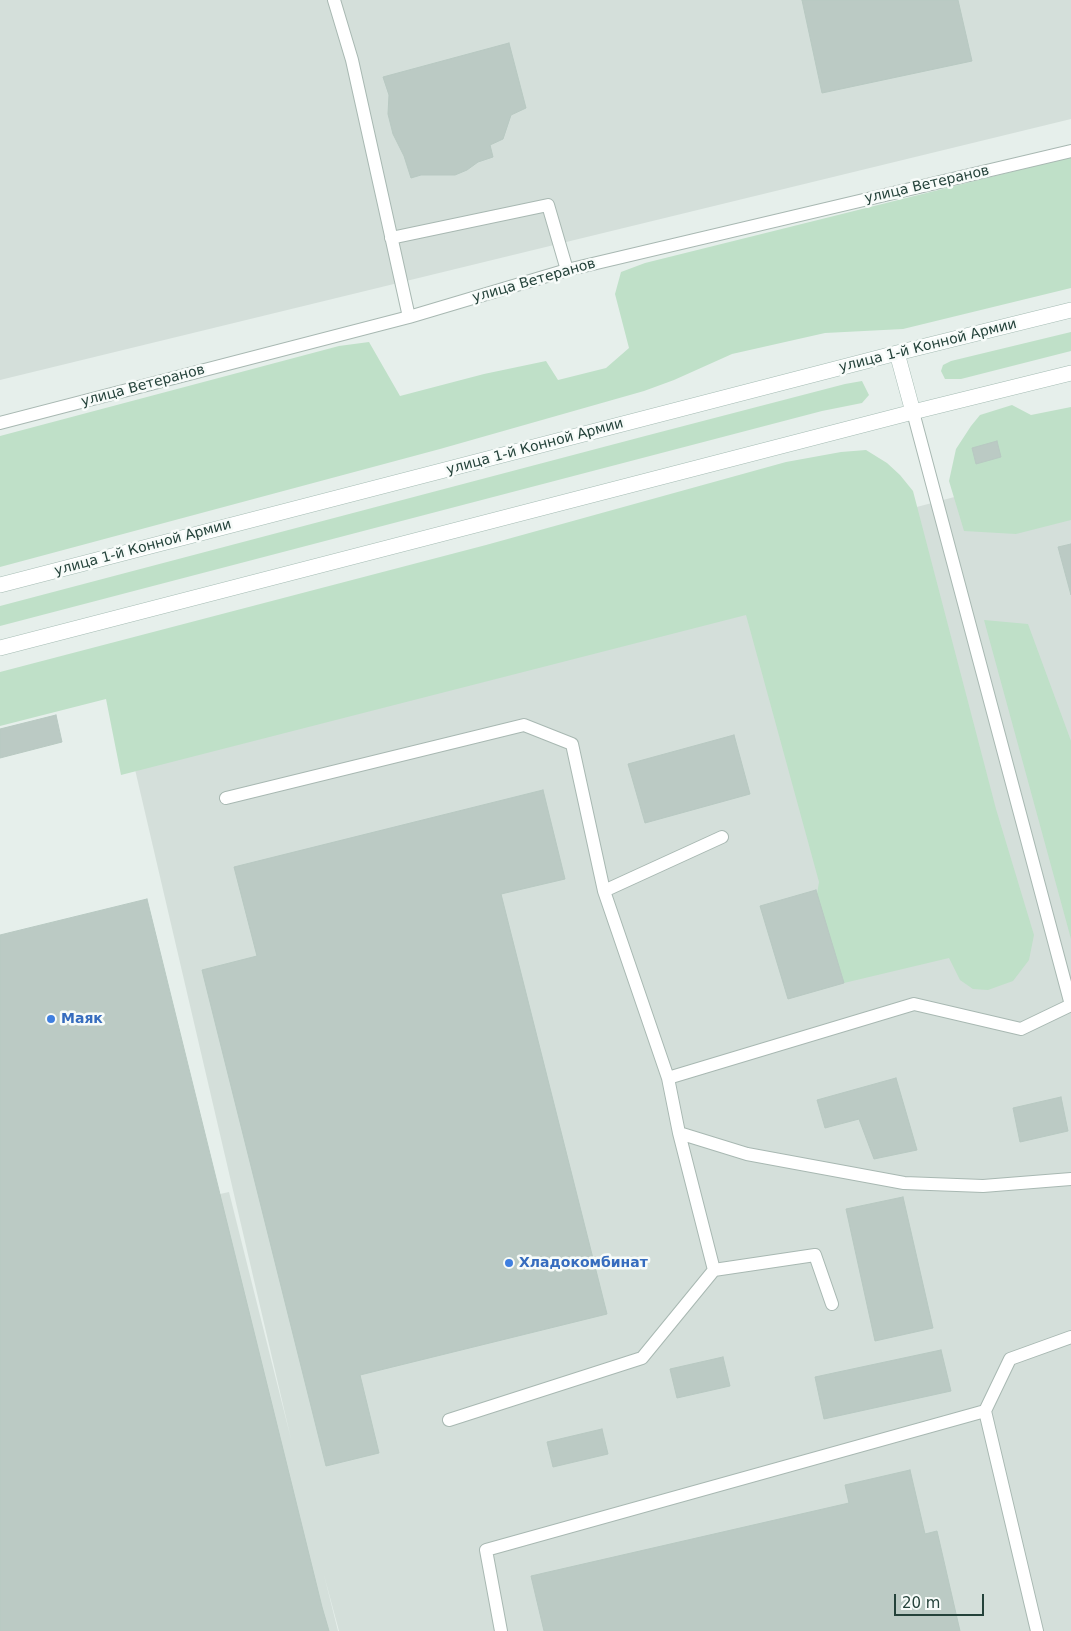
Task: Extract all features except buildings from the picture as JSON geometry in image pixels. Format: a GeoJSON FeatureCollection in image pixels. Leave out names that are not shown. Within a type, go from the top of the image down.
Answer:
{"type":"FeatureCollection","features":[{"type":"Feature","properties":{"kind":"main road","name":"улица 1-й Конной Армии"},"geometry":{"type":"LineString","coordinates":[[0,585],[897,353],[1071,310]]}},
{"type":"Feature","properties":{"kind":"main road"},"geometry":{"type":"LineString","coordinates":[[897,353],[913,412]]}},
{"type":"Feature","properties":{"kind":"main road"},"geometry":{"type":"LineString","coordinates":[[0,648],[913,412],[1071,373]]}},
{"type":"Feature","properties":{"kind":"lane"},"geometry":{"type":"LineString","coordinates":[[334,0],[352,60],[409,317]]}},
{"type":"Feature","properties":{"kind":"lane","name":"улица Ветеранов"},"geometry":{"type":"LineString","coordinates":[[0,423],[409,317],[568,270],[1071,151]]}},
{"type":"Feature","properties":{"kind":"lane"},"geometry":{"type":"LineString","coordinates":[[391,238],[548,205],[568,270]]}},
{"type":"Feature","properties":{"kind":"lane"},"geometry":{"type":"LineString","coordinates":[[668,1078],[914,1004],[1021,1029],[1071,1005],[913,412]]}},
{"type":"Feature","properties":{"kind":"lane"},"geometry":{"type":"LineString","coordinates":[[226,798],[524,725],[572,744],[604,891],[668,1078],[679,1133],[714,1270]]}},
{"type":"Feature","properties":{"kind":"lane"},"geometry":{"type":"LineString","coordinates":[[604,891],[722,837]]}},
{"type":"Feature","properties":{"kind":"lane"},"geometry":{"type":"LineString","coordinates":[[679,1133],[747,1154],[904,1183],[983,1186],[1071,1179]]}},
{"type":"Feature","properties":{"kind":"lane"},"geometry":{"type":"LineString","coordinates":[[450,1420],[642,1358],[714,1270],[815,1255],[832,1304]]}},
{"type":"Feature","properties":{"kind":"lane"},"geometry":{"type":"LineString","coordinates":[[1037,1631],[985,1411],[1010,1359],[1071,1338]]}},
{"type":"Feature","properties":{"kind":"lane"},"geometry":{"type":"LineString","coordinates":[[501,1631],[486,1550],[985,1411]]}},
{"type":"Feature","properties":{"kind":"shaded area"},"geometry":{"type":"Polygon","coordinates":[[[0,0],[1071,0],[1071,119],[0,380],[0,0]]]}},
{"type":"Feature","properties":{"kind":"shaded area","name":"Хладокомбинат"},"geometry":{"type":"Polygon","coordinates":[[[1071,466],[1071,1631],[339,1631],[324,1575],[338,1631],[0,1631],[0,1243],[229,1192],[291,1439],[123,718],[1071,466]]]}},
{"type":"Feature","properties":{"kind":"green space"},"geometry":{"type":"Polygon","coordinates":[[[1071,157],[1071,288],[903,329],[825,333],[732,354],[644,391],[440,449],[0,567],[0,436],[339,346],[369,342],[400,396],[484,374],[546,361],[558,380],[606,368],[629,348],[615,294],[621,272],[645,263],[1071,157]]]}},
{"type":"Feature","properties":{"kind":"green space"},"geometry":{"type":"Polygon","coordinates":[[[1071,332],[1071,351],[961,379],[945,379],[941,371],[943,365],[951,361],[1071,332]]]}},
{"type":"Feature","properties":{"kind":"green space"},"geometry":{"type":"Polygon","coordinates":[[[862,381],[869,395],[862,403],[822,411],[0,626],[0,606],[649,435],[862,381]]]}},
{"type":"Feature","properties":{"kind":"green space"},"geometry":{"type":"Polygon","coordinates":[[[1012,405],[1031,415],[1071,407],[1071,520],[1016,534],[964,531],[949,481],[956,449],[980,415],[1012,405]]]}},
{"type":"Feature","properties":{"kind":"green space"},"geometry":{"type":"Polygon","coordinates":[[[866,450],[887,463],[913,491],[996,809],[1034,935],[1029,960],[1013,981],[988,990],[973,989],[960,980],[949,958],[844,983],[817,894],[819,882],[746,615],[121,775],[106,699],[0,726],[0,672],[486,545],[786,462],[841,452],[866,450]]]}},
{"type":"Feature","properties":{"kind":"green space"},"geometry":{"type":"Polygon","coordinates":[[[984,620],[1028,624],[1071,741],[1071,939],[984,620]]]}},
{"type":"Feature","properties":{"kind":"place","name":"Маяк"},"geometry":{"type":"Point","coordinates":[51,1019]}},
{"type":"Feature","properties":{"kind":"place","name":"Хладокомбинат"},"geometry":{"type":"Point","coordinates":[509,1263]}}]}
